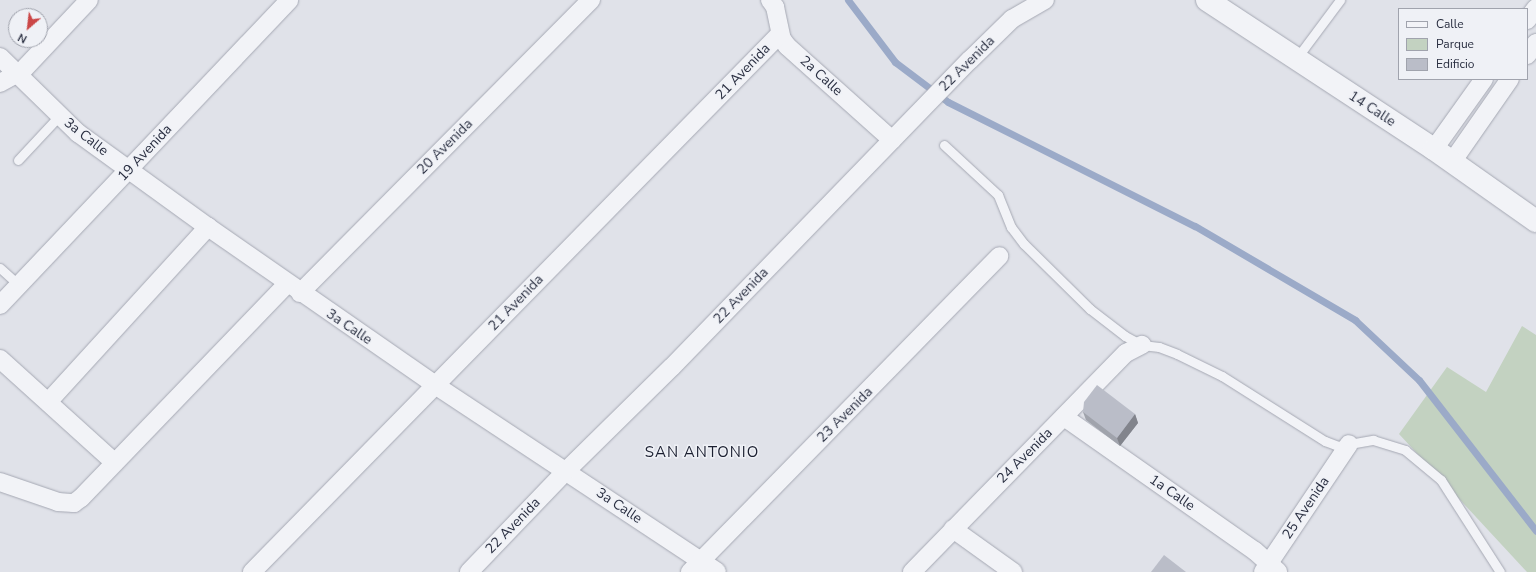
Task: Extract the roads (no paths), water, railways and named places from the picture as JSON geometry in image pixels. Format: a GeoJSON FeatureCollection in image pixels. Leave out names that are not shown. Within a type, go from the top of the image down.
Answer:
{"type":"FeatureCollection","features":[{"type":"Feature","properties":{"kind":"street"},"geometry":{"type":"LineString","coordinates":[[0,83],[18,73],[89,0]]}},
{"type":"Feature","properties":{"kind":"street","name":"19 Avenida"},"geometry":{"type":"LineString","coordinates":[[0,305],[289,0]]}},
{"type":"Feature","properties":{"kind":"street","name":"20 Avenida"},"geometry":{"type":"LineString","coordinates":[[0,482],[58,502],[74,503],[114,462],[591,0]]}},
{"type":"Feature","properties":{"kind":"street","name":"2a Calle"},"geometry":{"type":"LineString","coordinates":[[770,0],[775,7],[780,34],[787,46],[892,140]]}},
{"type":"Feature","properties":{"kind":"street","name":"22 Avenida"},"geometry":{"type":"LineString","coordinates":[[1012,19],[1018,0]]}},
{"type":"Feature","properties":{"kind":"street","name":"22 Avenida"},"geometry":{"type":"LineString","coordinates":[[469,572],[566,471],[672,367],[970,60],[1012,19],[1045,0]]}},
{"type":"Feature","properties":{"kind":"street","name":"14 Calle"},"geometry":{"type":"LineString","coordinates":[[1206,0],[1434,149],[1536,221]]}},
{"type":"Feature","properties":{"kind":"street"},"geometry":{"type":"LineString","coordinates":[[1528,19],[1536,8]]}},
{"type":"Feature","properties":{"kind":"street","name":"21 Avenida"},"geometry":{"type":"LineString","coordinates":[[252,572],[780,34]]}},
{"type":"Feature","properties":{"kind":"street"},"geometry":{"type":"LineString","coordinates":[[1528,54],[1536,43]]}},
{"type":"Feature","properties":{"kind":"street","name":"3a Calle"},"geometry":{"type":"LineString","coordinates":[[0,57],[78,133],[294,289],[566,471],[695,567],[717,572]]}},
{"type":"Feature","properties":{"kind":"street"},"geometry":{"type":"LineString","coordinates":[[1434,149],[1483,80]]}},
{"type":"Feature","properties":{"kind":"street"},"geometry":{"type":"LineString","coordinates":[[1452,162],[1509,80]]}},
{"type":"Feature","properties":{"kind":"street"},"geometry":{"type":"LineString","coordinates":[[49,401],[208,227]]}},
{"type":"Feature","properties":{"kind":"street","name":"23 Avenida"},"geometry":{"type":"LineString","coordinates":[[695,567],[999,256]]}},
{"type":"Feature","properties":{"kind":"street","name":"24 Avenida"},"geometry":{"type":"LineString","coordinates":[[912,572],[1126,353],[1142,345]]}},
{"type":"Feature","properties":{"kind":"street"},"geometry":{"type":"LineString","coordinates":[[0,359],[49,401],[114,462]]}},
{"type":"Feature","properties":{"kind":"street","name":"1a Calle"},"geometry":{"type":"LineString","coordinates":[[1064,417],[1255,551],[1270,570]]}},
{"type":"Feature","properties":{"kind":"street","name":"25 Avenida"},"geometry":{"type":"LineString","coordinates":[[1270,570],[1349,444]]}},
{"type":"Feature","properties":{"kind":"street"},"geometry":{"type":"LineString","coordinates":[[954,529],[1013,572]]}},
{"type":"Feature","properties":{"kind":"lane"},"geometry":{"type":"LineString","coordinates":[[1296,59],[1340,0]]}},
{"type":"Feature","properties":{"kind":"lane"},"geometry":{"type":"LineString","coordinates":[[18,160],[59,116]]}},
{"type":"Feature","properties":{"kind":"lane"},"geometry":{"type":"LineString","coordinates":[[944,145],[998,195],[1016,235],[1056,278],[1090,309],[1142,345],[1171,352],[1222,376],[1326,441],[1338,446],[1373,440],[1385,442],[1405,450],[1424,464],[1441,480],[1455,499],[1500,572]]}},
{"type":"Feature","properties":{"kind":"lane"},"geometry":{"type":"LineString","coordinates":[[0,268],[19,285]]}},
{"type":"Feature","properties":{"kind":"waterway"},"geometry":{"type":"LineString","coordinates":[[848,0],[895,62],[948,102],[1195,226],[1355,320],[1419,380],[1536,531]]}},
{"type":"Feature","properties":{"kind":"district","name":"SAN ANTONIO"},"geometry":{"type":"Point","coordinates":[702,453]}}]}
